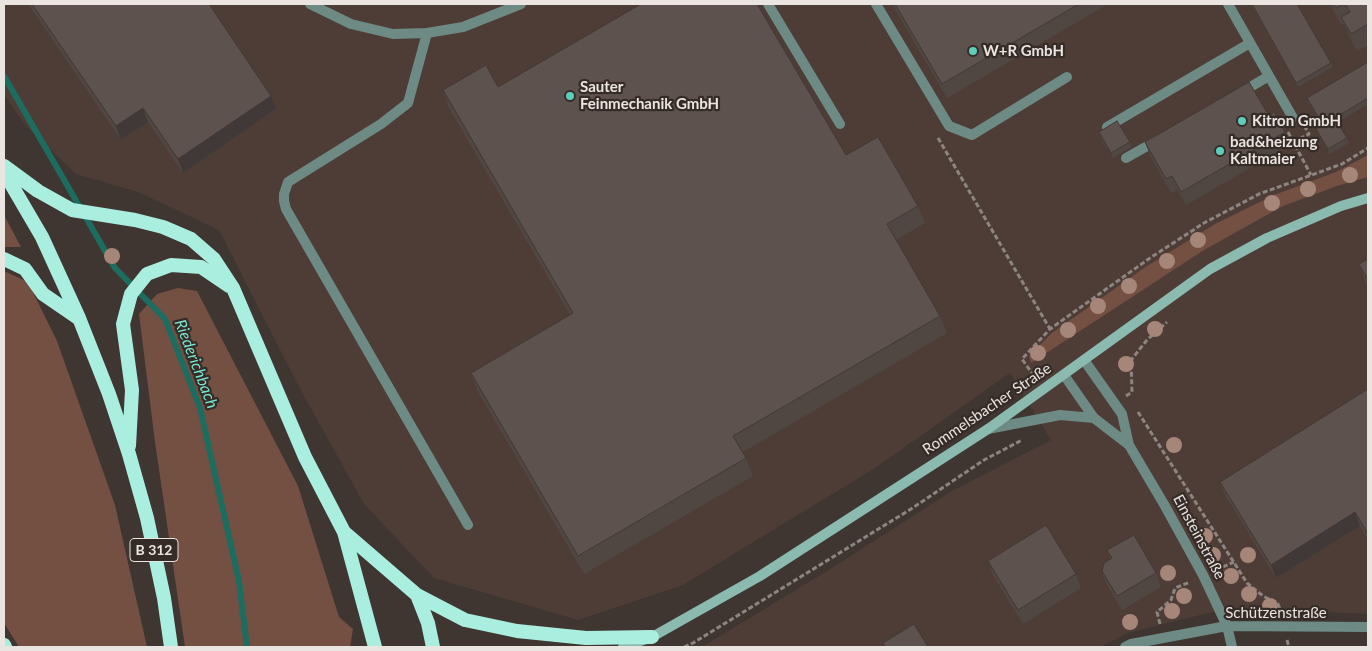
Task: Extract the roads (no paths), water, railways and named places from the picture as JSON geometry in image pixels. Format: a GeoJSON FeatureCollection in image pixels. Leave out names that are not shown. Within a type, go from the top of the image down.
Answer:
{"type":"FeatureCollection","features":[{"type":"Feature","properties":{"kind":"highway"},"geometry":{"type":"LineString","coordinates":[[4,166],[38,191],[72,210],[163,227],[190,239],[214,259],[233,288],[305,457],[344,532],[375,647]]}},
{"type":"Feature","properties":{"kind":"highway","name":"B 312"},"geometry":{"type":"LineString","coordinates":[[4,172],[42,237],[79,318],[109,394],[129,454],[147,518],[164,598],[171,647]]}},
{"type":"Feature","properties":{"kind":"highway"},"geometry":{"type":"LineString","coordinates":[[4,259],[25,269],[43,294],[79,318]]}},
{"type":"Feature","properties":{"kind":"highway"},"geometry":{"type":"LineString","coordinates":[[129,454],[132,390],[123,324],[132,294],[147,274],[171,265],[200,267],[233,288]]}},
{"type":"Feature","properties":{"kind":"highway"},"geometry":{"type":"LineString","coordinates":[[344,532],[416,595],[465,620],[517,631],[586,638],[652,637]]}},
{"type":"Feature","properties":{"kind":"highway"},"geometry":{"type":"LineString","coordinates":[[416,595],[428,623],[433,647]]}},
{"type":"Feature","properties":{"kind":"main road","name":"Rommelsbacher Straße"},"geometry":{"type":"LineString","coordinates":[[624,647],[652,637],[760,576],[988,429],[1210,269],[1267,238],[1341,206],[1368,198]]}},
{"type":"Feature","properties":{"kind":"street"},"geometry":{"type":"LineString","coordinates":[[310,4],[351,24],[394,34],[427,33],[463,27],[521,4]]}},
{"type":"Feature","properties":{"kind":"street"},"geometry":{"type":"LineString","coordinates":[[768,4],[840,124]]}},
{"type":"Feature","properties":{"kind":"street"},"geometry":{"type":"LineString","coordinates":[[876,4],[949,126],[972,135],[1067,77]]}},
{"type":"Feature","properties":{"kind":"street"},"geometry":{"type":"LineString","coordinates":[[1228,4],[1293,118]]}},
{"type":"Feature","properties":{"kind":"street"},"geometry":{"type":"LineString","coordinates":[[427,33],[408,103],[381,124],[288,182],[284,201],[291,217],[468,526]]}},
{"type":"Feature","properties":{"kind":"street"},"geometry":{"type":"LineString","coordinates":[[1106,128],[1250,43]]}},
{"type":"Feature","properties":{"kind":"street"},"geometry":{"type":"LineString","coordinates":[[1227,100],[1269,76]]}},
{"type":"Feature","properties":{"kind":"street"},"geometry":{"type":"LineString","coordinates":[[1126,158],[1168,134]]}},
{"type":"Feature","properties":{"kind":"street","name":"Einsteinstraße"},"geometry":{"type":"LineString","coordinates":[[1084,360],[1122,414],[1129,445],[1203,575],[1228,626],[1232,647]]}},
{"type":"Feature","properties":{"kind":"street","name":"Einsteinstraße"},"geometry":{"type":"LineString","coordinates":[[1064,374],[1094,418],[1129,445]]}},
{"type":"Feature","properties":{"kind":"street"},"geometry":{"type":"LineString","coordinates":[[988,429],[1060,415],[1094,418]]}},
{"type":"Feature","properties":{"kind":"street","name":"Schützenstraße"},"geometry":{"type":"LineString","coordinates":[[1125,647],[1132,644],[1228,626],[1368,628]]}},
{"type":"Feature","properties":{"kind":"waterway","name":"Riederichbach"},"geometry":{"type":"LineString","coordinates":[[4,76],[115,268],[165,319],[200,408],[239,581],[247,647]]}},
{"type":"Feature","properties":{"kind":"place","name":"W+R GmbH"},"geometry":{"type":"Point","coordinates":[973,51]}},
{"type":"Feature","properties":{"kind":"place","name":"Sauter Feinmechanik GmbH"},"geometry":{"type":"Point","coordinates":[570,96]}},
{"type":"Feature","properties":{"kind":"place","name":"Kitron GmbH"},"geometry":{"type":"Point","coordinates":[1242,121]}},
{"type":"Feature","properties":{"kind":"place","name":"bad&heizung Kaltmaier"},"geometry":{"type":"Point","coordinates":[1220,151]}}]}
